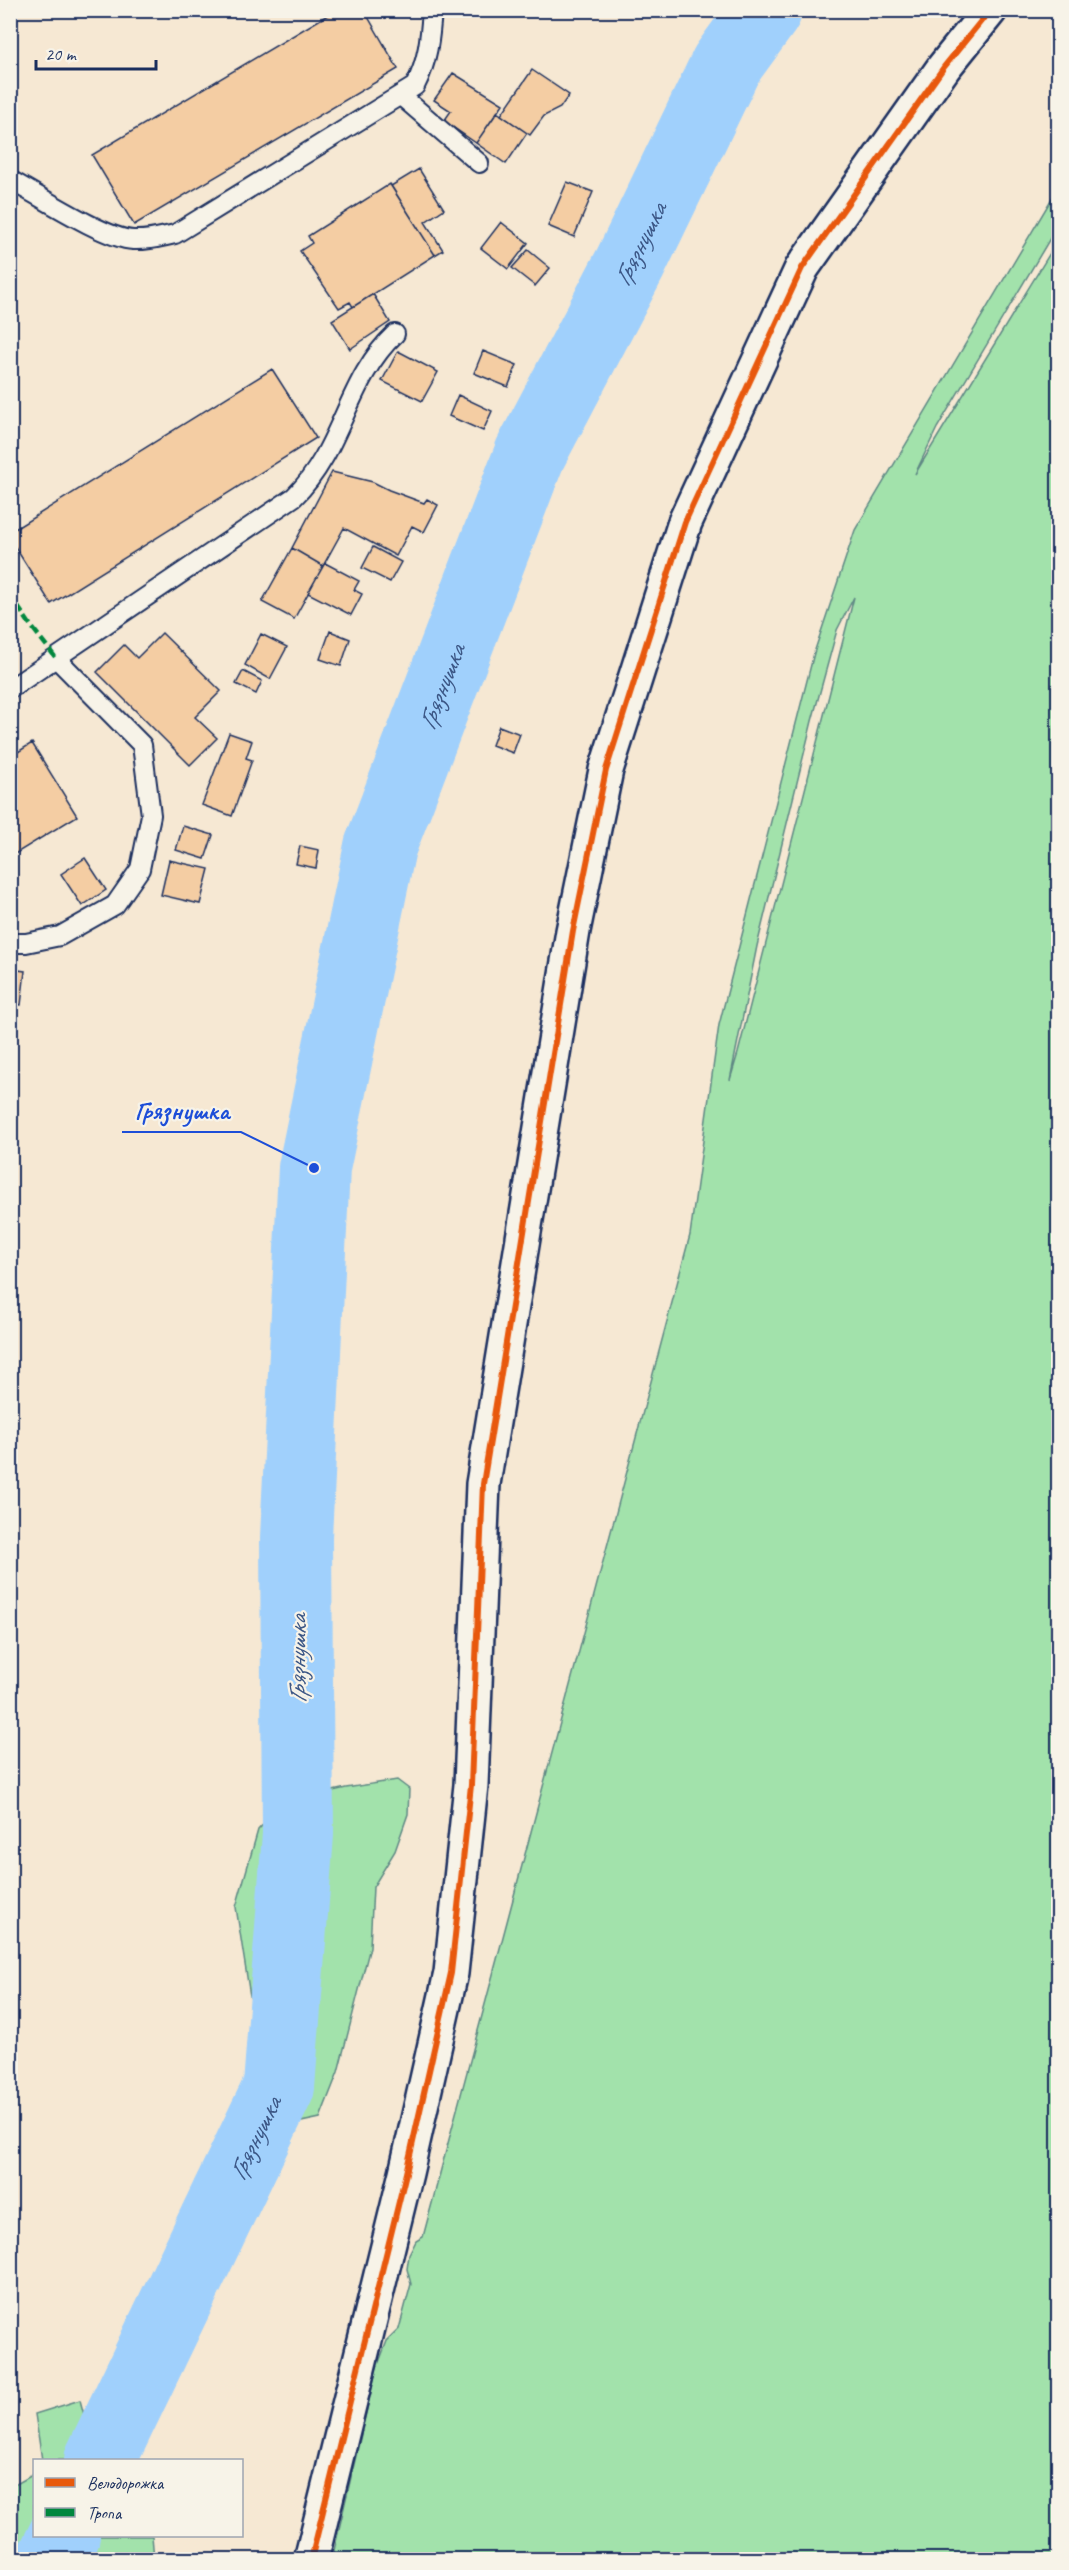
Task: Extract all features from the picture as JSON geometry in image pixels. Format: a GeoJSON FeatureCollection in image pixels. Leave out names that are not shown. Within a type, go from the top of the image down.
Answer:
{"type":"FeatureCollection","features":[{"type":"Feature","properties":{"kind":"street"},"geometry":{"type":"LineString","coordinates":[[311,2559],[406,2173],[451,1973],[471,1785],[483,1484],[573,931],[606,770],[685,522],[802,268],[944,67],[990,10]]}},
{"type":"Feature","properties":{"kind":"lane"},"geometry":{"type":"LineString","coordinates":[[10,180],[111,235],[132,240],[155,239],[175,234],[414,86],[424,68],[430,41],[432,10]]}},
{"type":"Feature","properties":{"kind":"lane"},"geometry":{"type":"LineString","coordinates":[[400,95],[479,163]]}},
{"type":"Feature","properties":{"kind":"lane"},"geometry":{"type":"LineString","coordinates":[[10,689],[294,497],[312,480],[335,439],[368,366],[380,347],[394,334]]}},
{"type":"Feature","properties":{"kind":"lane"},"geometry":{"type":"LineString","coordinates":[[10,943],[26,943],[60,936],[115,905],[140,869],[151,815],[142,745],[57,658]]}},
{"type":"Feature","properties":{"kind":"green space"},"geometry":{"type":"Polygon","coordinates":[[[1058,188],[1058,225],[937,428],[915,474],[1058,240],[1058,2559],[332,2559],[376,2370],[387,2341],[399,2329],[411,2284],[407,2269],[409,2255],[416,2241],[423,2237],[690,1235],[719,1025],[814,653],[855,530],[1058,188]],[[854,597],[837,630],[812,721],[757,946],[730,1080],[854,597]]]}},
{"type":"Feature","properties":{"kind":"green space"},"geometry":{"type":"Polygon","coordinates":[[[397,1780],[409,1789],[408,1814],[395,1851],[373,1887],[370,1947],[338,2072],[320,2118],[287,2125],[250,1996],[236,1907],[258,1830],[284,1802],[346,1788],[397,1780]]]}},
{"type":"Feature","properties":{"kind":"green space"},"geometry":{"type":"Polygon","coordinates":[[[80,2400],[96,2459],[42,2459],[35,2414],[80,2400]]]}},
{"type":"Feature","properties":{"kind":"green space"},"geometry":{"type":"Polygon","coordinates":[[[33,2475],[33,2537],[152,2537],[154,2559],[11,2559],[11,2487],[33,2475]]]}},
{"type":"Feature","properties":{"kind":"building"},"geometry":{"type":"Polygon","coordinates":[[[336,10],[364,10],[398,69],[134,225],[92,155],[336,10]]]}},
{"type":"Feature","properties":{"kind":"building"},"geometry":{"type":"Polygon","coordinates":[[[532,70],[569,95],[560,108],[544,116],[530,135],[501,115],[532,70]]]}},
{"type":"Feature","properties":{"kind":"building"},"geometry":{"type":"Polygon","coordinates":[[[453,73],[503,104],[476,143],[444,121],[451,111],[434,100],[453,73]]]}},
{"type":"Feature","properties":{"kind":"building"},"geometry":{"type":"Polygon","coordinates":[[[497,112],[527,133],[506,164],[476,143],[497,112]]]}},
{"type":"Feature","properties":{"kind":"building"},"geometry":{"type":"Polygon","coordinates":[[[419,169],[444,209],[425,222],[443,250],[435,255],[391,186],[419,169]]]}},
{"type":"Feature","properties":{"kind":"building"},"geometry":{"type":"Polygon","coordinates":[[[567,182],[593,192],[574,237],[548,226],[567,182]]]}},
{"type":"Feature","properties":{"kind":"building"},"geometry":{"type":"Polygon","coordinates":[[[390,184],[435,255],[353,307],[350,302],[339,308],[300,251],[312,243],[308,236],[390,184]]]}},
{"type":"Feature","properties":{"kind":"building"},"geometry":{"type":"Polygon","coordinates":[[[501,222],[528,243],[508,269],[481,248],[501,222]]]}},
{"type":"Feature","properties":{"kind":"building"},"geometry":{"type":"Polygon","coordinates":[[[528,250],[550,268],[535,286],[512,268],[528,250]]]}},
{"type":"Feature","properties":{"kind":"building"},"geometry":{"type":"Polygon","coordinates":[[[373,294],[390,322],[350,349],[332,320],[373,294]]]}},
{"type":"Feature","properties":{"kind":"building"},"geometry":{"type":"Polygon","coordinates":[[[398,351],[438,372],[422,401],[382,381],[398,351]]]}},
{"type":"Feature","properties":{"kind":"building"},"geometry":{"type":"Polygon","coordinates":[[[483,351],[517,365],[508,387],[474,373],[483,351]]]}},
{"type":"Feature","properties":{"kind":"building"},"geometry":{"type":"Polygon","coordinates":[[[272,369],[316,438],[51,604],[10,539],[10,532],[272,369]]]}},
{"type":"Feature","properties":{"kind":"building"},"geometry":{"type":"Polygon","coordinates":[[[458,395],[492,411],[483,431],[449,416],[458,395]]]}},
{"type":"Feature","properties":{"kind":"building"},"geometry":{"type":"Polygon","coordinates":[[[332,472],[373,482],[424,503],[427,499],[438,505],[424,532],[412,526],[396,556],[344,528],[323,566],[292,548],[332,472]]]}},
{"type":"Feature","properties":{"kind":"building"},"geometry":{"type":"Polygon","coordinates":[[[373,547],[401,562],[390,582],[362,568],[373,547]]]}},
{"type":"Feature","properties":{"kind":"building"},"geometry":{"type":"Polygon","coordinates":[[[292,548],[323,566],[294,619],[262,602],[292,548]]]}},
{"type":"Feature","properties":{"kind":"building"},"geometry":{"type":"Polygon","coordinates":[[[325,563],[359,581],[354,590],[362,594],[351,615],[308,593],[325,563]]]}},
{"type":"Feature","properties":{"kind":"building"},"geometry":{"type":"Polygon","coordinates":[[[330,631],[350,639],[341,666],[320,659],[330,631]]]}},
{"type":"Feature","properties":{"kind":"building"},"geometry":{"type":"Polygon","coordinates":[[[162,633],[221,691],[195,717],[217,738],[190,765],[97,672],[124,645],[137,658],[162,633]]]}},
{"type":"Feature","properties":{"kind":"building"},"geometry":{"type":"Polygon","coordinates":[[[261,634],[287,647],[270,679],[245,665],[261,634]]]}},
{"type":"Feature","properties":{"kind":"building"},"geometry":{"type":"Polygon","coordinates":[[[243,671],[262,681],[256,694],[236,684],[243,671]]]}},
{"type":"Feature","properties":{"kind":"building"},"geometry":{"type":"Polygon","coordinates":[[[499,726],[520,734],[513,753],[492,745],[499,726]]]}},
{"type":"Feature","properties":{"kind":"building"},"geometry":{"type":"Polygon","coordinates":[[[229,733],[252,741],[246,758],[252,760],[232,816],[202,805],[229,733]]]}},
{"type":"Feature","properties":{"kind":"building"},"geometry":{"type":"Polygon","coordinates":[[[32,743],[77,816],[10,857],[10,757],[32,743]]]}},
{"type":"Feature","properties":{"kind":"building"},"geometry":{"type":"Polygon","coordinates":[[[183,826],[213,835],[205,859],[176,850],[183,826]]]}},
{"type":"Feature","properties":{"kind":"building"},"geometry":{"type":"Polygon","coordinates":[[[300,846],[319,850],[316,868],[296,864],[300,846]]]}},
{"type":"Feature","properties":{"kind":"building"},"geometry":{"type":"Polygon","coordinates":[[[85,858],[106,890],[82,906],[61,874],[85,858]]]}},
{"type":"Feature","properties":{"kind":"building"},"geometry":{"type":"Polygon","coordinates":[[[169,860],[209,869],[200,904],[161,895],[169,860]]]}},
{"type":"Feature","properties":{"kind":"building"},"geometry":{"type":"Polygon","coordinates":[[[10,969],[25,971],[21,1005],[10,1004],[10,969]]]}},
{"type":"Feature","properties":{"kind":"waterway","name":"Грязнушка"},"geometry":{"type":"LineString","coordinates":[[100,2459],[279,2087],[298,1834],[296,1537],[314,1168],[380,847],[530,454],[630,264],[726,65],[766,10]]}},
{"type":"Feature","properties":{"kind":"waterway","name":"Грязнушка"},"geometry":{"type":"LineString","coordinates":[[52,2560],[64,2537]]}},
{"type":"Feature","properties":{"kind":"marked path"},"geometry":{"type":"LineString","coordinates":[[10,595],[56,658]]}},
{"type":"Feature","properties":{"kind":"cycle path"},"geometry":{"type":"LineString","coordinates":[[311,2560],[406,2173],[451,1973],[471,1785],[483,1484],[573,931],[606,770],[685,522],[802,268],[944,67],[990,10]]}},
{"type":"Feature","properties":{"kind":"place","name":"Грязнушка"},"geometry":{"type":"Point","coordinates":[314,1168]}}]}
